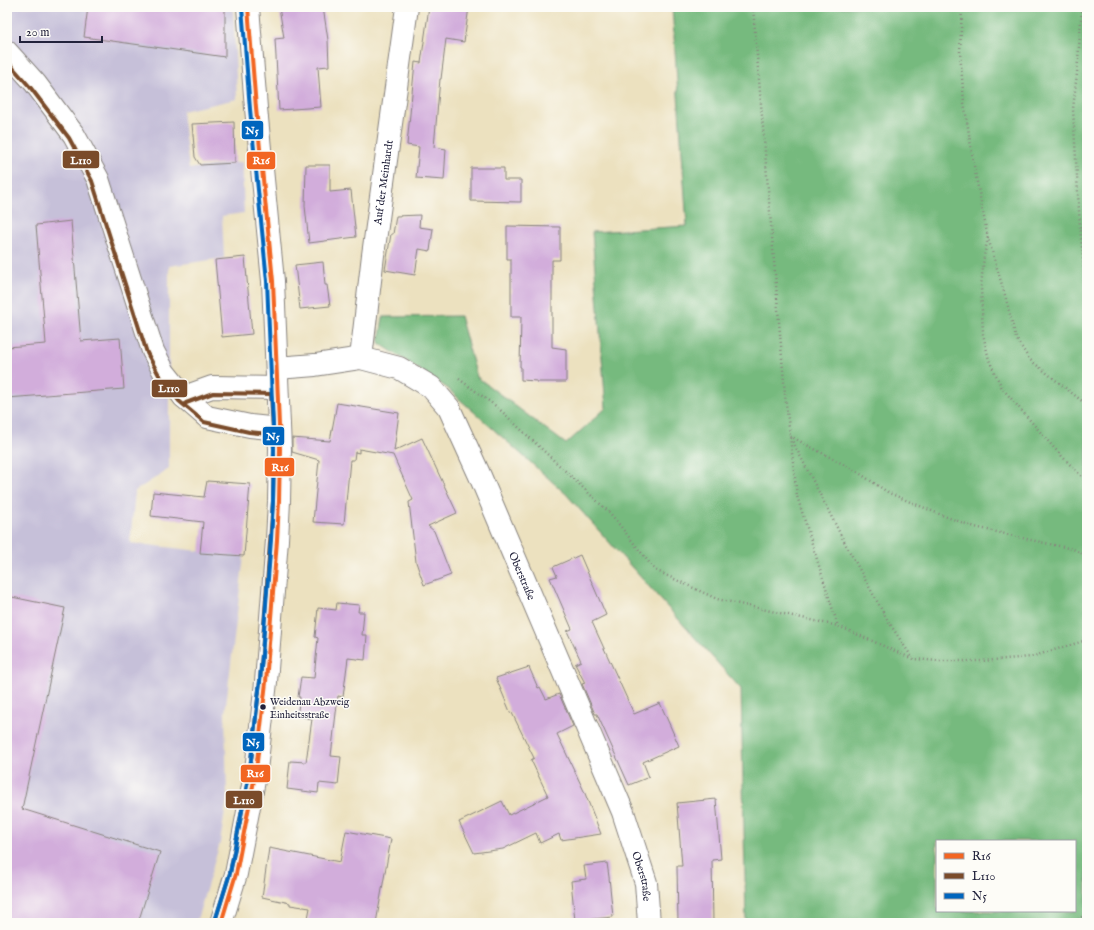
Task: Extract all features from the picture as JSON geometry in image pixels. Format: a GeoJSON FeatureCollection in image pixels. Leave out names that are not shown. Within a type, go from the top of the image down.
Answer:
{"type":"FeatureCollection","features":[{"type":"Feature","properties":{"kind":"street"},"geometry":{"type":"LineString","coordinates":[[221,923],[236,874],[257,762],[266,682],[277,540],[280,475],[273,281],[256,108],[248,7]]}},
{"type":"Feature","properties":{"kind":"street","name":"Auf der Meinhardt"},"geometry":{"type":"LineString","coordinates":[[361,358],[373,255],[407,7]]}},
{"type":"Feature","properties":{"kind":"street"},"geometry":{"type":"LineString","coordinates":[[7,52],[35,84],[74,135],[98,180],[154,351],[164,372],[184,397],[207,417],[250,426],[279,429]]}},
{"type":"Feature","properties":{"kind":"street","name":"Oberstraße"},"geometry":{"type":"LineString","coordinates":[[184,397],[212,387],[277,378],[315,365],[361,358],[399,368],[431,387],[449,408],[623,812],[646,883],[649,923]]}},
{"type":"Feature","properties":{"kind":"path"},"geometry":{"type":"LineString","coordinates":[[753,7],[789,435],[797,496],[838,626]]}},
{"type":"Feature","properties":{"kind":"path"},"geometry":{"type":"LineString","coordinates":[[962,7],[960,52],[964,102],[975,172],[988,238],[1016,338],[1029,359],[1087,405]]}},
{"type":"Feature","properties":{"kind":"path"},"geometry":{"type":"LineString","coordinates":[[1082,7],[1077,72],[1072,109],[1080,227],[1087,301]]}},
{"type":"Feature","properties":{"kind":"path"},"geometry":{"type":"LineString","coordinates":[[988,238],[984,256],[981,287],[983,334],[989,360],[1002,388],[1087,482]]}},
{"type":"Feature","properties":{"kind":"path"},"geometry":{"type":"LineString","coordinates":[[455,375],[497,407],[610,513],[655,570],[717,599],[838,626],[913,659],[940,661],[981,661],[1031,657],[1087,640]]}},
{"type":"Feature","properties":{"kind":"path"},"geometry":{"type":"LineString","coordinates":[[789,435],[856,470],[889,493],[944,516],[975,527],[1073,549],[1087,556]]}},
{"type":"Feature","properties":{"kind":"path"},"geometry":{"type":"LineString","coordinates":[[789,435],[884,614],[913,659]]}},
{"type":"Feature","properties":{"kind":"path"},"geometry":{"type":"LineString","coordinates":[[1081,918],[1087,909]]}},
{"type":"Feature","properties":{"kind":"path"},"geometry":{"type":"LineString","coordinates":[[1071,923],[1087,915]]}},
{"type":"Feature","properties":{"kind":"shaded area"},"geometry":{"type":"Polygon","coordinates":[[[7,7],[233,7],[237,99],[182,111],[189,169],[242,162],[244,213],[222,216],[224,258],[169,266],[169,469],[135,491],[130,543],[244,556],[225,713],[227,798],[220,843],[196,923],[7,923],[7,7]]]}},
{"type":"Feature","properties":{"kind":"green space"},"geometry":{"type":"Polygon","coordinates":[[[672,7],[1087,7],[1087,923],[746,923],[741,689],[566,494],[447,388],[379,343],[383,317],[460,316],[477,377],[566,444],[606,408],[592,232],[687,226],[672,7]]]}},
{"type":"Feature","properties":{"kind":"building"},"geometry":{"type":"Polygon","coordinates":[[[88,7],[225,7],[225,57],[84,37],[88,7]]]}},
{"type":"Feature","properties":{"kind":"building"},"geometry":{"type":"Polygon","coordinates":[[[279,7],[323,7],[328,40],[329,66],[318,67],[321,107],[279,110],[275,39],[284,38],[279,7]]]}},
{"type":"Feature","properties":{"kind":"building"},"geometry":{"type":"Polygon","coordinates":[[[429,7],[469,7],[464,42],[446,39],[440,79],[434,147],[446,149],[444,180],[416,178],[419,147],[407,145],[415,62],[421,63],[429,7]]]}},
{"type":"Feature","properties":{"kind":"building"},"geometry":{"type":"Polygon","coordinates":[[[234,122],[235,163],[200,165],[195,157],[192,124],[234,122]]]}},
{"type":"Feature","properties":{"kind":"building"},"geometry":{"type":"Polygon","coordinates":[[[306,165],[330,165],[330,192],[351,190],[356,237],[309,243],[305,206],[306,165]]]}},
{"type":"Feature","properties":{"kind":"building"},"geometry":{"type":"Polygon","coordinates":[[[471,168],[504,168],[504,180],[521,180],[521,202],[471,201],[471,168]]]}},
{"type":"Feature","properties":{"kind":"building"},"geometry":{"type":"Polygon","coordinates":[[[420,215],[419,227],[433,229],[430,251],[419,249],[415,275],[385,270],[391,234],[393,234],[396,216],[420,215]]]}},
{"type":"Feature","properties":{"kind":"building"},"geometry":{"type":"Polygon","coordinates":[[[71,221],[81,341],[120,338],[124,389],[7,398],[7,347],[46,344],[36,225],[71,221]]]}},
{"type":"Feature","properties":{"kind":"building"},"geometry":{"type":"Polygon","coordinates":[[[507,226],[560,227],[560,260],[552,260],[552,347],[566,349],[566,382],[537,382],[521,380],[521,317],[511,317],[511,259],[507,259],[507,226]]]}},
{"type":"Feature","properties":{"kind":"building"},"geometry":{"type":"Polygon","coordinates":[[[245,257],[252,334],[222,337],[215,260],[245,257]]]}},
{"type":"Feature","properties":{"kind":"building"},"geometry":{"type":"Polygon","coordinates":[[[323,262],[325,285],[327,285],[330,306],[300,309],[295,265],[323,262]]]}},
{"type":"Feature","properties":{"kind":"building"},"geometry":{"type":"Polygon","coordinates":[[[337,403],[399,413],[394,451],[422,438],[457,513],[428,526],[434,531],[451,575],[424,585],[416,562],[409,502],[413,500],[393,455],[359,449],[359,453],[355,452],[354,460],[350,460],[344,524],[313,522],[319,460],[292,452],[292,438],[330,441],[337,403]]]}},
{"type":"Feature","properties":{"kind":"building"},"geometry":{"type":"Polygon","coordinates":[[[207,481],[250,484],[244,556],[200,553],[203,522],[151,516],[153,492],[204,497],[207,481]]]}},
{"type":"Feature","properties":{"kind":"building"},"geometry":{"type":"Polygon","coordinates":[[[580,555],[606,615],[592,622],[634,714],[660,703],[679,746],[643,762],[649,777],[629,785],[582,684],[585,683],[575,664],[581,661],[567,631],[572,629],[550,578],[557,576],[553,567],[580,555]]]}},
{"type":"Feature","properties":{"kind":"building"},"geometry":{"type":"Polygon","coordinates":[[[7,596],[65,608],[22,809],[160,852],[138,923],[7,923],[7,596]]]}},
{"type":"Feature","properties":{"kind":"building"},"geometry":{"type":"Polygon","coordinates":[[[337,603],[359,605],[358,612],[364,612],[362,635],[367,635],[365,660],[348,658],[343,697],[338,696],[331,756],[341,757],[338,785],[319,783],[318,793],[287,789],[290,761],[306,762],[312,719],[297,716],[300,697],[298,697],[301,677],[314,678],[318,638],[315,637],[318,608],[336,610],[337,603]]]}},
{"type":"Feature","properties":{"kind":"building"},"geometry":{"type":"Polygon","coordinates":[[[529,667],[538,688],[540,687],[546,699],[559,694],[573,726],[557,734],[584,791],[601,834],[561,840],[559,834],[540,843],[536,833],[503,849],[474,853],[459,822],[502,801],[509,815],[548,796],[531,760],[534,758],[512,713],[511,714],[496,678],[529,667]]]}},
{"type":"Feature","properties":{"kind":"building"},"geometry":{"type":"Polygon","coordinates":[[[716,799],[721,859],[712,860],[713,923],[678,923],[677,866],[682,866],[677,803],[716,799]]]}},
{"type":"Feature","properties":{"kind":"building"},"geometry":{"type":"Polygon","coordinates":[[[346,831],[391,839],[376,923],[307,923],[310,908],[290,905],[290,903],[262,897],[269,848],[340,862],[346,831]]]}},
{"type":"Feature","properties":{"kind":"building"},"geometry":{"type":"Polygon","coordinates":[[[607,863],[613,917],[575,921],[571,881],[586,879],[584,866],[607,863]]]}},
{"type":"Feature","properties":{"kind":"transit line","name":"N5"},"geometry":{"type":"LineString","coordinates":[[215,921],[230,873],[250,769],[260,681],[273,501],[274,449],[267,281],[250,109],[242,7]]}},
{"type":"Feature","properties":{"kind":"transit line","name":"R16"},"geometry":{"type":"LineString","coordinates":[[221,923],[236,874],[256,770],[266,682],[279,501],[280,449],[273,281],[256,108],[248,7]]}},
{"type":"Feature","properties":{"kind":"transit line","name":"L110"},"geometry":{"type":"LineString","coordinates":[[7,61],[30,87],[69,138],[92,181],[147,353],[159,375],[179,401],[204,422],[249,432],[278,435]]}},
{"type":"Feature","properties":{"kind":"transit line","name":"L110"},"geometry":{"type":"LineString","coordinates":[[186,403],[213,393],[271,394],[274,449],[273,501],[260,681],[250,769],[230,873],[215,921]]}},
{"type":"Feature","properties":{"kind":"place","name":"Weidenau Abzweig Einheitsstraße"},"geometry":{"type":"Point","coordinates":[263,707]}}]}
